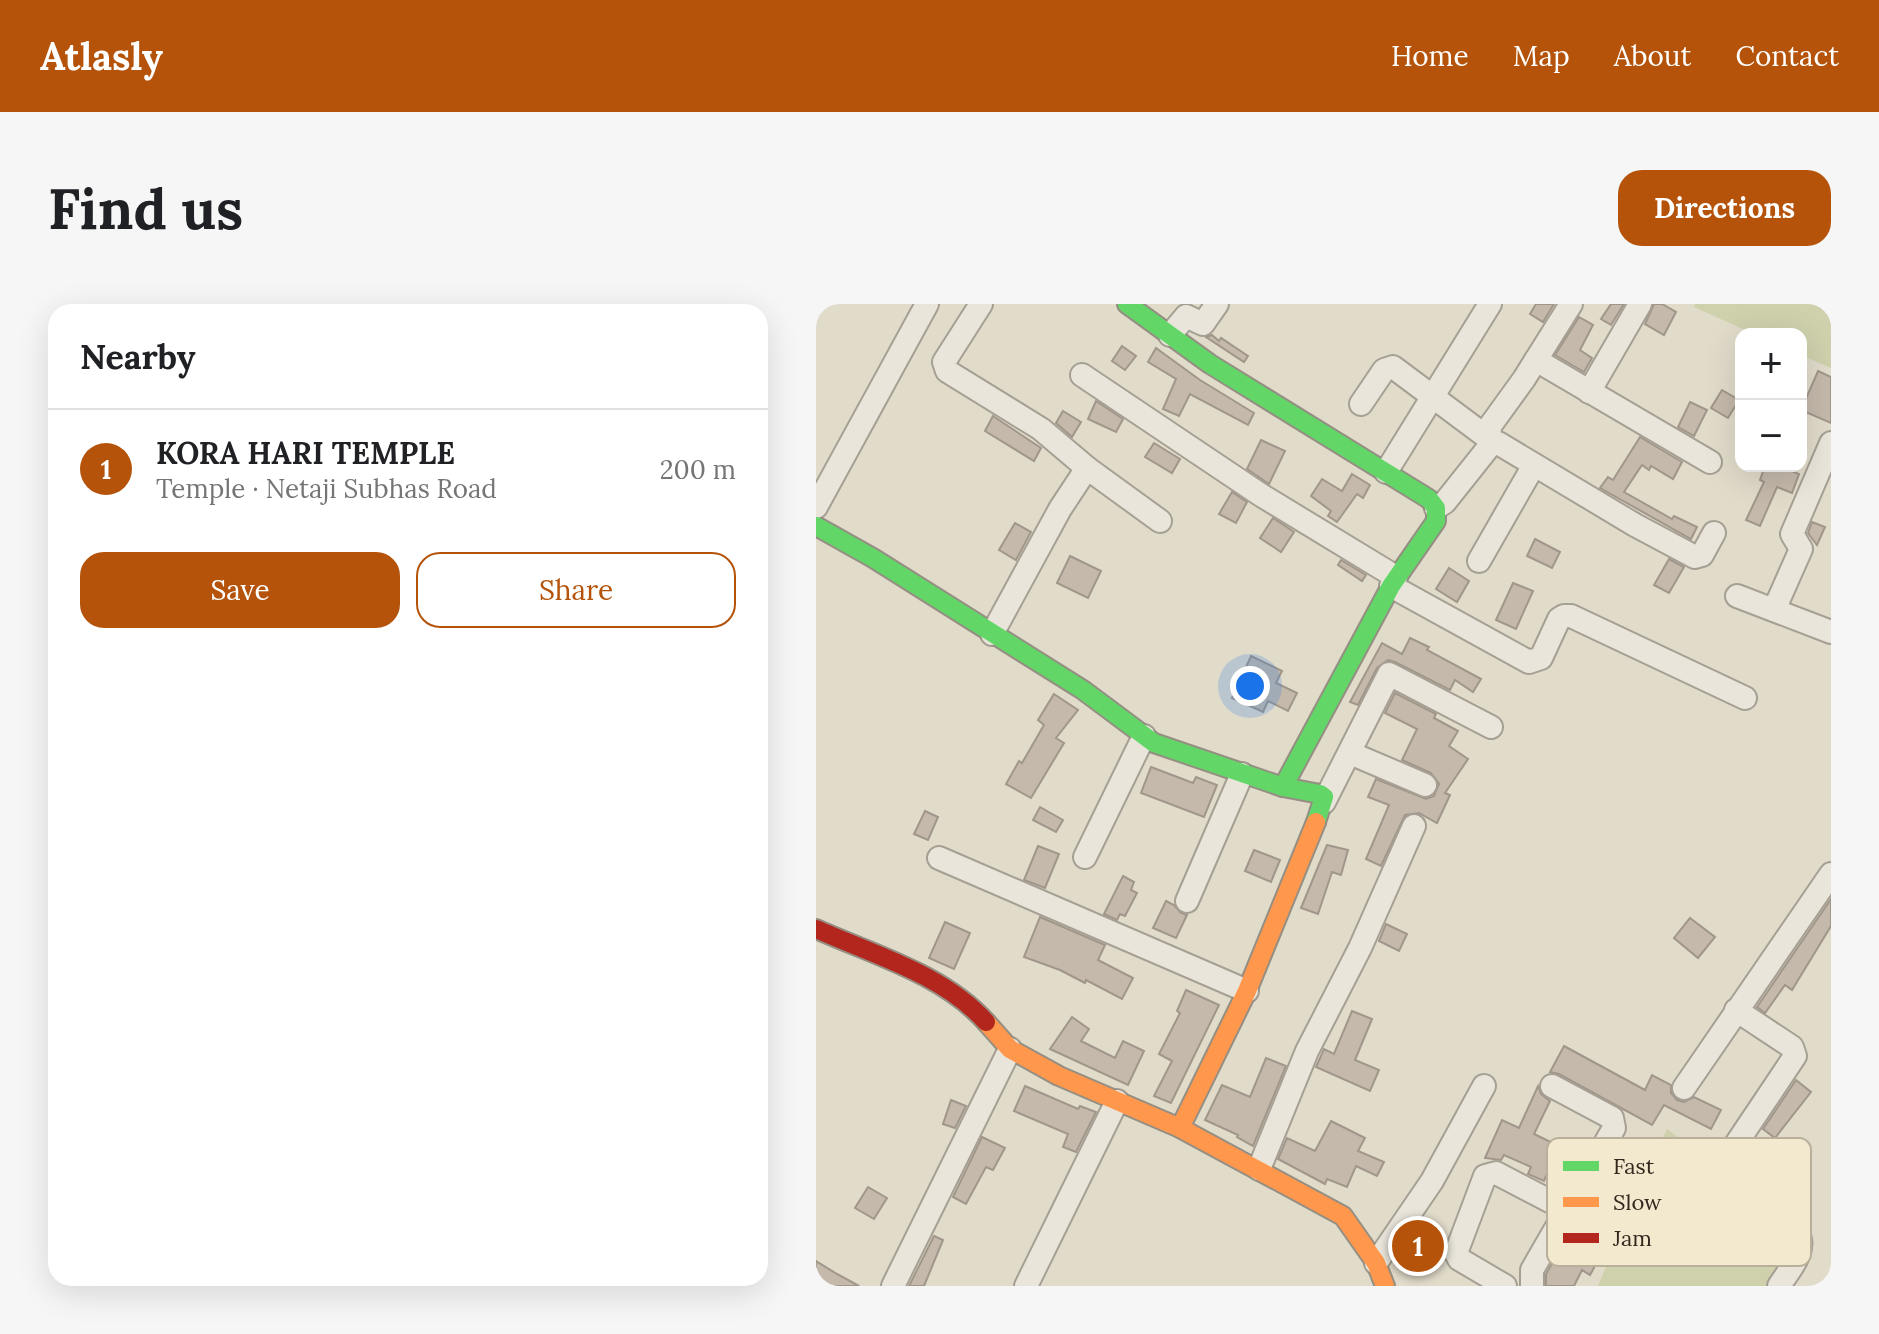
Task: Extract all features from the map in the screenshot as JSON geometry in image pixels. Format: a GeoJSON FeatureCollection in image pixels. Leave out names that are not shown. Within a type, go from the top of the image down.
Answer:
{"type":"FeatureCollection","features":[{"type":"Feature","properties":{"kind":"street"},"geometry":{"type":"LineString","coordinates":[[816,507],[927,304]]}},
{"type":"Feature","properties":{"kind":"street"},"geometry":{"type":"LineString","coordinates":[[981,304],[944,362],[944,367],[1041,429],[1087,468],[1160,521]]}},
{"type":"Feature","properties":{"kind":"street"},"geometry":{"type":"LineString","coordinates":[[1127,304],[1210,364],[1429,499],[1436,508],[1436,521],[1393,582],[1283,787]]}},
{"type":"Feature","properties":{"kind":"street"},"geometry":{"type":"LineString","coordinates":[[1170,335],[1186,316],[1203,324],[1217,304]]}},
{"type":"Feature","properties":{"kind":"street"},"geometry":{"type":"LineString","coordinates":[[1386,472],[1490,304]]}},
{"type":"Feature","properties":{"kind":"street"},"geometry":{"type":"LineString","coordinates":[[1436,508],[1445,502],[1488,441],[1490,426],[1571,304]]}},
{"type":"Feature","properties":{"kind":"street"},"geometry":{"type":"LineString","coordinates":[[1589,392],[1640,304]]}},
{"type":"Feature","properties":{"kind":"street"},"geometry":{"type":"LineString","coordinates":[[1536,360],[1710,462]]}},
{"type":"Feature","properties":{"kind":"street"},"geometry":{"type":"LineString","coordinates":[[1361,404],[1388,368],[1393,367],[1488,441],[1498,443],[1695,557],[1702,555],[1714,533]]}},
{"type":"Feature","properties":{"kind":"street"},"geometry":{"type":"LineString","coordinates":[[1082,375],[1393,582],[1529,662],[1541,658],[1559,619],[1571,616],[1745,698]]}},
{"type":"Feature","properties":{"kind":"street"},"geometry":{"type":"LineString","coordinates":[[1774,610],[1801,549],[1792,534],[1831,443]]}},
{"type":"Feature","properties":{"kind":"street"},"geometry":{"type":"LineString","coordinates":[[1479,561],[1534,465]]}},
{"type":"Feature","properties":{"kind":"street"},"geometry":{"type":"LineString","coordinates":[[992,634],[1060,509],[1087,468]]}},
{"type":"Feature","properties":{"kind":"street"},"geometry":{"type":"LineString","coordinates":[[816,526],[873,558],[1083,690],[1144,736],[1170,751],[1283,787],[1320,794],[1324,802]]}},
{"type":"Feature","properties":{"kind":"street"},"geometry":{"type":"LineString","coordinates":[[1737,596],[1831,632]]}},
{"type":"Feature","properties":{"kind":"street"},"geometry":{"type":"LineString","coordinates":[[1180,1128],[1247,991],[1324,802],[1389,674],[1491,727]]}},
{"type":"Feature","properties":{"kind":"street"},"geometry":{"type":"LineString","coordinates":[[1085,857],[1144,736]]}},
{"type":"Feature","properties":{"kind":"street"},"geometry":{"type":"LineString","coordinates":[[1350,753],[1425,785]]}},
{"type":"Feature","properties":{"kind":"street"},"geometry":{"type":"LineString","coordinates":[[1187,901],[1242,774]]}},
{"type":"Feature","properties":{"kind":"street"},"geometry":{"type":"LineString","coordinates":[[1259,1169],[1307,1051],[1360,948],[1414,826]]}},
{"type":"Feature","properties":{"kind":"street"},"geometry":{"type":"LineString","coordinates":[[939,858],[1247,991]]}},
{"type":"Feature","properties":{"kind":"street"},"geometry":{"type":"LineString","coordinates":[[1684,1088],[1831,874]]}},
{"type":"Feature","properties":{"kind":"street"},"geometry":{"type":"LineString","coordinates":[[816,929],[943,985],[970,1004],[1010,1049],[1059,1076],[1180,1128],[1343,1216],[1385,1286]]}},
{"type":"Feature","properties":{"kind":"street"},"geometry":{"type":"LineString","coordinates":[[1736,1010],[1795,1051],[1795,1056],[1740,1138]]}},
{"type":"Feature","properties":{"kind":"street"},"geometry":{"type":"LineString","coordinates":[[893,1286],[1010,1049]]}},
{"type":"Feature","properties":{"kind":"street"},"geometry":{"type":"LineString","coordinates":[[1370,1265],[1432,1181],[1484,1086]]}},
{"type":"Feature","properties":{"kind":"street"},"geometry":{"type":"LineString","coordinates":[[1552,1086],[1612,1118],[1614,1128],[1608,1138]]}},
{"type":"Feature","properties":{"kind":"street"},"geometry":{"type":"LineString","coordinates":[[1026,1286],[1117,1101]]}},
{"type":"Feature","properties":{"kind":"street"},"geometry":{"type":"LineString","coordinates":[[1505,1286],[1459,1259],[1456,1253],[1485,1176],[1496,1173],[1547,1200]]}},
{"type":"Feature","properties":{"kind":"street"},"geometry":{"type":"LineString","coordinates":[[1532,1286],[1532,1270],[1547,1244]]}},
{"type":"Feature","properties":{"kind":"street"},"geometry":{"type":"LineString","coordinates":[[1779,1286],[1792,1266]]}},
{"type":"Feature","properties":{"kind":"green space"},"geometry":{"type":"Polygon","coordinates":[[[1695,304],[1831,304],[1831,368],[1807,358],[1807,328],[1741,328],[1694,307],[1695,304]]]}},
{"type":"Feature","properties":{"kind":"green space"},"geometry":{"type":"Polygon","coordinates":[[[1667,1129],[1679,1138],[1662,1138],[1667,1129]]]}},
{"type":"Feature","properties":{"kind":"green space"},"geometry":{"type":"Polygon","coordinates":[[[1606,1266],[1796,1266],[1792,1286],[1598,1286],[1606,1266]]]}},
{"type":"Feature","properties":{"kind":"building"},"geometry":{"type":"Polygon","coordinates":[[[1536,304],[1554,304],[1543,322],[1530,314],[1536,304]]]}},
{"type":"Feature","properties":{"kind":"building"},"geometry":{"type":"Polygon","coordinates":[[[1611,304],[1624,304],[1611,325],[1601,319],[1611,304]]]}},
{"type":"Feature","properties":{"kind":"building"},"geometry":{"type":"Polygon","coordinates":[[[1654,304],[1662,304],[1676,312],[1664,335],[1645,324],[1654,304]]]}},
{"type":"Feature","properties":{"kind":"building"},"geometry":{"type":"Polygon","coordinates":[[[1579,317],[1593,325],[1580,350],[1592,358],[1584,372],[1555,355],[1579,317]]]}},
{"type":"Feature","properties":{"kind":"building"},"geometry":{"type":"Polygon","coordinates":[[[1212,335],[1248,356],[1244,362],[1206,337],[1212,335]]]}},
{"type":"Feature","properties":{"kind":"building"},"geometry":{"type":"Polygon","coordinates":[[[1122,346],[1136,356],[1125,370],[1112,361],[1122,346]]]}},
{"type":"Feature","properties":{"kind":"building"},"geometry":{"type":"Polygon","coordinates":[[[1156,348],[1254,413],[1248,425],[1190,394],[1179,416],[1163,409],[1176,379],[1148,362],[1156,348]]]}},
{"type":"Feature","properties":{"kind":"building"},"geometry":{"type":"Polygon","coordinates":[[[1818,371],[1831,377],[1831,423],[1807,413],[1807,396],[1818,371]]]}},
{"type":"Feature","properties":{"kind":"building"},"geometry":{"type":"Polygon","coordinates":[[[1722,390],[1735,398],[1735,407],[1728,418],[1711,408],[1722,390]]]}},
{"type":"Feature","properties":{"kind":"building"},"geometry":{"type":"Polygon","coordinates":[[[1096,401],[1123,419],[1116,432],[1088,419],[1096,401]]]}},
{"type":"Feature","properties":{"kind":"building"},"geometry":{"type":"Polygon","coordinates":[[[1690,402],[1707,410],[1694,436],[1678,427],[1690,402]]]}},
{"type":"Feature","properties":{"kind":"building"},"geometry":{"type":"Polygon","coordinates":[[[1063,411],[1081,422],[1072,437],[1056,423],[1063,411]]]}},
{"type":"Feature","properties":{"kind":"building"},"geometry":{"type":"Polygon","coordinates":[[[993,416],[1041,448],[1034,461],[985,431],[993,416]]]}},
{"type":"Feature","properties":{"kind":"building"},"geometry":{"type":"Polygon","coordinates":[[[1640,437],[1682,462],[1673,479],[1651,466],[1649,470],[1642,465],[1624,492],[1672,519],[1674,516],[1697,527],[1691,539],[1600,488],[1608,477],[1613,480],[1640,437]]]}},
{"type":"Feature","properties":{"kind":"building"},"geometry":{"type":"Polygon","coordinates":[[[1261,440],[1285,451],[1269,484],[1247,469],[1261,440]]]}},
{"type":"Feature","properties":{"kind":"building"},"geometry":{"type":"Polygon","coordinates":[[[1154,443],[1180,459],[1172,473],[1145,457],[1154,443]]]}},
{"type":"Feature","properties":{"kind":"building"},"geometry":{"type":"Polygon","coordinates":[[[1763,472],[1799,474],[1792,493],[1777,487],[1760,526],[1746,520],[1764,482],[1760,480],[1763,472]]]}},
{"type":"Feature","properties":{"kind":"building"},"geometry":{"type":"Polygon","coordinates":[[[1352,474],[1370,485],[1363,498],[1357,494],[1337,522],[1328,516],[1331,511],[1311,496],[1322,479],[1342,491],[1352,474]]]}},
{"type":"Feature","properties":{"kind":"building"},"geometry":{"type":"Polygon","coordinates":[[[1232,492],[1247,502],[1236,523],[1219,514],[1232,492]]]}},
{"type":"Feature","properties":{"kind":"building"},"geometry":{"type":"Polygon","coordinates":[[[1273,518],[1294,532],[1281,552],[1260,538],[1273,518]]]}},
{"type":"Feature","properties":{"kind":"building"},"geometry":{"type":"Polygon","coordinates":[[[1812,522],[1825,527],[1817,545],[1808,533],[1812,522]]]}},
{"type":"Feature","properties":{"kind":"building"},"geometry":{"type":"Polygon","coordinates":[[[1015,523],[1031,532],[1016,560],[999,550],[1015,523]]]}},
{"type":"Feature","properties":{"kind":"building"},"geometry":{"type":"Polygon","coordinates":[[[1535,539],[1560,552],[1552,568],[1527,556],[1535,539]]]}},
{"type":"Feature","properties":{"kind":"building"},"geometry":{"type":"Polygon","coordinates":[[[1070,556],[1101,571],[1088,598],[1057,583],[1070,556]]]}},
{"type":"Feature","properties":{"kind":"building"},"geometry":{"type":"Polygon","coordinates":[[[1669,559],[1684,567],[1669,593],[1654,585],[1669,559]]]}},
{"type":"Feature","properties":{"kind":"building"},"geometry":{"type":"Polygon","coordinates":[[[1341,560],[1366,575],[1362,581],[1338,565],[1341,560]]]}},
{"type":"Feature","properties":{"kind":"building"},"geometry":{"type":"Polygon","coordinates":[[[1449,568],[1469,581],[1457,602],[1436,589],[1449,568]]]}},
{"type":"Feature","properties":{"kind":"building"},"geometry":{"type":"Polygon","coordinates":[[[1513,583],[1533,591],[1516,629],[1496,620],[1513,583]]]}},
{"type":"Feature","properties":{"kind":"building"},"geometry":{"type":"Polygon","coordinates":[[[1410,638],[1481,679],[1473,692],[1455,680],[1450,690],[1388,660],[1377,668],[1358,705],[1350,702],[1382,643],[1402,654],[1410,638]]]}},
{"type":"Feature","properties":{"kind":"building"},"geometry":{"type":"Polygon","coordinates":[[[1251,656],[1282,671],[1276,683],[1297,693],[1288,711],[1268,701],[1263,712],[1232,698],[1251,656]]]}},
{"type":"Feature","properties":{"kind":"building"},"geometry":{"type":"Polygon","coordinates":[[[1395,693],[1436,714],[1434,718],[1458,731],[1449,746],[1468,759],[1445,793],[1450,795],[1437,823],[1419,813],[1405,815],[1381,866],[1366,859],[1389,805],[1368,797],[1376,779],[1426,799],[1434,796],[1439,784],[1431,773],[1402,760],[1417,729],[1385,713],[1395,693]]]}},
{"type":"Feature","properties":{"kind":"building"},"geometry":{"type":"Polygon","coordinates":[[[1054,694],[1078,710],[1056,738],[1064,743],[1031,798],[1006,784],[1044,725],[1038,720],[1054,694]]]}},
{"type":"Feature","properties":{"kind":"building"},"geometry":{"type":"Polygon","coordinates":[[[1151,767],[1193,783],[1196,777],[1217,785],[1204,817],[1141,793],[1151,767]]]}},
{"type":"Feature","properties":{"kind":"building"},"geometry":{"type":"Polygon","coordinates":[[[1040,807],[1063,820],[1056,832],[1033,820],[1040,807]]]}},
{"type":"Feature","properties":{"kind":"building"},"geometry":{"type":"Polygon","coordinates":[[[925,811],[938,817],[928,840],[914,834],[925,811]]]}},
{"type":"Feature","properties":{"kind":"building"},"geometry":{"type":"Polygon","coordinates":[[[1327,845],[1348,850],[1341,875],[1332,872],[1318,914],[1301,908],[1327,845]]]}},
{"type":"Feature","properties":{"kind":"building"},"geometry":{"type":"Polygon","coordinates":[[[1038,846],[1059,854],[1045,888],[1024,880],[1038,846]]]}},
{"type":"Feature","properties":{"kind":"building"},"geometry":{"type":"Polygon","coordinates":[[[1254,850],[1280,860],[1271,882],[1245,871],[1254,850]]]}},
{"type":"Feature","properties":{"kind":"building"},"geometry":{"type":"Polygon","coordinates":[[[1123,876],[1134,882],[1131,890],[1137,893],[1125,916],[1120,914],[1117,920],[1104,914],[1123,876]]]}},
{"type":"Feature","properties":{"kind":"building"},"geometry":{"type":"Polygon","coordinates":[[[1831,899],[1831,926],[1792,990],[1785,985],[1765,1013],[1757,1007],[1831,899]]]}},
{"type":"Feature","properties":{"kind":"building"},"geometry":{"type":"Polygon","coordinates":[[[1166,901],[1187,915],[1176,938],[1153,928],[1166,901]]]}},
{"type":"Feature","properties":{"kind":"building"},"geometry":{"type":"Polygon","coordinates":[[[1040,917],[1105,945],[1098,960],[1133,978],[1122,999],[1086,980],[1085,983],[1024,957],[1040,917]]]}},
{"type":"Feature","properties":{"kind":"building"},"geometry":{"type":"Polygon","coordinates":[[[1690,918],[1715,937],[1698,958],[1674,938],[1690,918]]]}},
{"type":"Feature","properties":{"kind":"building"},"geometry":{"type":"Polygon","coordinates":[[[945,922],[970,933],[954,969],[929,958],[945,922]]]}},
{"type":"Feature","properties":{"kind":"building"},"geometry":{"type":"Polygon","coordinates":[[[1386,924],[1407,934],[1399,951],[1379,941],[1386,924]]]}},
{"type":"Feature","properties":{"kind":"building"},"geometry":{"type":"Polygon","coordinates":[[[1186,990],[1219,1005],[1171,1103],[1154,1096],[1172,1061],[1159,1054],[1180,1013],[1177,1011],[1186,990]]]}},
{"type":"Feature","properties":{"kind":"building"},"geometry":{"type":"Polygon","coordinates":[[[1352,1011],[1372,1019],[1355,1060],[1379,1070],[1370,1091],[1316,1067],[1324,1049],[1334,1054],[1352,1011]]]}},
{"type":"Feature","properties":{"kind":"building"},"geometry":{"type":"Polygon","coordinates":[[[1072,1017],[1089,1029],[1081,1041],[1115,1058],[1123,1041],[1144,1051],[1128,1085],[1050,1049],[1072,1017]]]}},
{"type":"Feature","properties":{"kind":"building"},"geometry":{"type":"Polygon","coordinates":[[[1564,1046],[1645,1090],[1652,1075],[1671,1085],[1671,1093],[1677,1100],[1684,1102],[1694,1097],[1721,1110],[1711,1129],[1664,1105],[1652,1125],[1550,1072],[1564,1046]]]}},
{"type":"Feature","properties":{"kind":"building"},"geometry":{"type":"Polygon","coordinates":[[[1266,1058],[1286,1066],[1253,1146],[1238,1135],[1205,1120],[1222,1085],[1250,1097],[1266,1058]]]}},
{"type":"Feature","properties":{"kind":"building"},"geometry":{"type":"Polygon","coordinates":[[[1796,1080],[1811,1092],[1775,1138],[1763,1129],[1796,1080]]]}},
{"type":"Feature","properties":{"kind":"building"},"geometry":{"type":"Polygon","coordinates":[[[1025,1086],[1078,1109],[1080,1106],[1096,1112],[1076,1152],[1063,1147],[1068,1134],[1014,1111],[1025,1086]]]}},
{"type":"Feature","properties":{"kind":"building"},"geometry":{"type":"Polygon","coordinates":[[[1538,1086],[1541,1094],[1550,1101],[1534,1134],[1547,1140],[1547,1174],[1544,1181],[1528,1174],[1531,1167],[1504,1155],[1501,1160],[1485,1158],[1502,1120],[1519,1128],[1538,1086]]]}},
{"type":"Feature","properties":{"kind":"building"},"geometry":{"type":"Polygon","coordinates":[[[951,1100],[966,1106],[955,1128],[943,1124],[951,1100]]]}},
{"type":"Feature","properties":{"kind":"building"},"geometry":{"type":"Polygon","coordinates":[[[1331,1121],[1365,1138],[1358,1151],[1384,1162],[1377,1176],[1356,1166],[1347,1187],[1327,1179],[1325,1184],[1278,1159],[1287,1138],[1315,1151],[1331,1121]]]}},
{"type":"Feature","properties":{"kind":"building"},"geometry":{"type":"Polygon","coordinates":[[[982,1137],[1005,1148],[993,1170],[986,1167],[966,1204],[953,1197],[982,1137]]]}},
{"type":"Feature","properties":{"kind":"building"},"geometry":{"type":"Polygon","coordinates":[[[868,1187],[887,1198],[874,1219],[855,1208],[868,1187]]]}},
{"type":"Feature","properties":{"kind":"building"},"geometry":{"type":"Polygon","coordinates":[[[934,1236],[943,1240],[924,1286],[909,1286],[934,1236]]]}},
{"type":"Feature","properties":{"kind":"building"},"geometry":{"type":"Polygon","coordinates":[[[816,1261],[837,1274],[859,1286],[816,1286],[816,1261]]]}},
{"type":"Feature","properties":{"kind":"building"},"geometry":{"type":"Polygon","coordinates":[[[1551,1266],[1595,1266],[1590,1275],[1582,1270],[1574,1286],[1546,1286],[1546,1274],[1551,1266]]]}},
{"type":"Feature","properties":{"kind":"traffic: fast"},"geometry":{"type":"LineString","coordinates":[[1127,304],[1210,364],[1429,499],[1436,508],[1436,521],[1391,586],[1283,787]]}},
{"type":"Feature","properties":{"kind":"traffic: fast"},"geometry":{"type":"LineString","coordinates":[[816,526],[873,558],[1083,690],[1154,743],[1283,787],[1320,794],[1324,797],[1316,822]]}},
{"type":"Feature","properties":{"kind":"traffic: slow"},"geometry":{"type":"LineString","coordinates":[[986,1022],[1010,1049],[1059,1076],[1180,1128],[1247,991],[1316,822]]}},
{"type":"Feature","properties":{"kind":"traffic: slow"},"geometry":{"type":"LineString","coordinates":[[1180,1128],[1343,1216],[1376,1263],[1385,1286]]}},
{"type":"Feature","properties":{"kind":"traffic: jam"},"geometry":{"type":"LineString","coordinates":[[816,929],[929,978],[969,1005],[986,1022]]}},
{"type":"Feature","properties":{"kind":"place","name":"KORA HARI TEMPLE"},"geometry":{"type":"Point","coordinates":[1418,1246]}}]}
